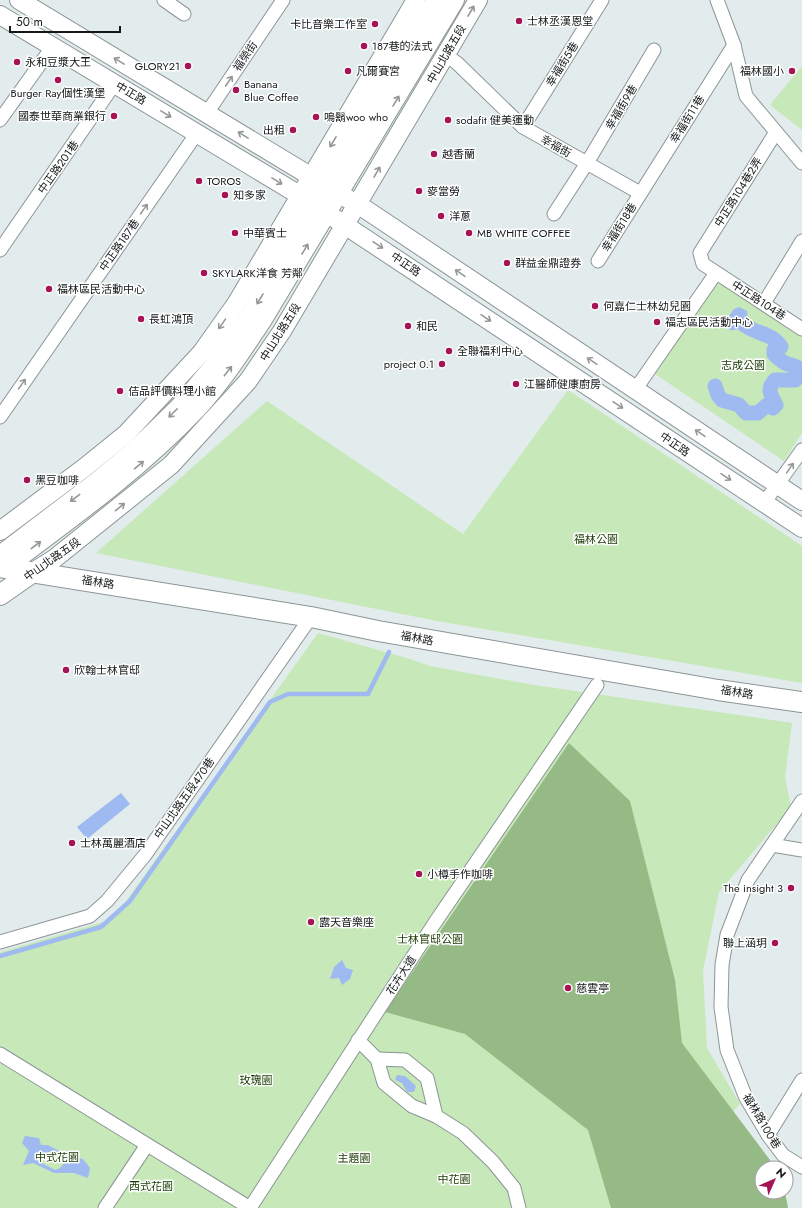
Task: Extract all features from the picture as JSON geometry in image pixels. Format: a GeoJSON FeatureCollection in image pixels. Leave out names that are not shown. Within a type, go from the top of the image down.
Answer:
{"type":"FeatureCollection","features":[{"type":"Feature","properties":{"kind":"main road","name":"中山北路五段"},"geometry":{"type":"LineString","coordinates":[[1,565],[109,490],[153,453],[198,408],[230,369],[262,321],[315,205],[312,177],[416,0]]}},
{"type":"Feature","properties":{"kind":"main road","name":"中山北路五段"},"geometry":{"type":"LineString","coordinates":[[333,190],[436,0]]}},
{"type":"Feature","properties":{"kind":"main road","name":"中山北路五段"},"geometry":{"type":"LineString","coordinates":[[0,531],[84,468],[126,434],[177,381],[202,352],[236,304],[315,205],[333,190],[455,0]]}},
{"type":"Feature","properties":{"kind":"main road","name":"中山北路五段"},"geometry":{"type":"LineString","coordinates":[[0,595],[54,559],[165,470],[248,381],[282,331],[478,0]]}},
{"type":"Feature","properties":{"kind":"main road","name":"中正路"},"geometry":{"type":"LineString","coordinates":[[24,1],[357,205],[802,501]]}},
{"type":"Feature","properties":{"kind":"main road","name":"中正路"},"geometry":{"type":"LineString","coordinates":[[0,15],[115,83],[345,224],[802,528]]}},
{"type":"Feature","properties":{"kind":"main road","name":"福林路"},"geometry":{"type":"LineString","coordinates":[[1,565],[33,572],[311,617],[378,631],[718,690],[802,702]]}},
{"type":"Feature","properties":{"kind":"street"},"geometry":{"type":"LineString","coordinates":[[164,0],[184,14]]}},
{"type":"Feature","properties":{"kind":"street","name":"福榮街"},"geometry":{"type":"LineString","coordinates":[[207,113],[283,0]]}},
{"type":"Feature","properties":{"kind":"street","name":"幸福街5巷"},"geometry":{"type":"LineString","coordinates":[[523,127],[602,0]]}},
{"type":"Feature","properties":{"kind":"street"},"geometry":{"type":"LineString","coordinates":[[717,0],[734,45],[746,96],[802,163]]}},
{"type":"Feature","properties":{"kind":"street","name":"幸福街11巷"},"geometry":{"type":"LineString","coordinates":[[640,193],[734,45]]}},
{"type":"Feature","properties":{"kind":"street"},"geometry":{"type":"LineString","coordinates":[[0,120],[52,46]]}},
{"type":"Feature","properties":{"kind":"street","name":"幸福街9巷"},"geometry":{"type":"LineString","coordinates":[[554,214],[587,163],[654,50]]}},
{"type":"Feature","properties":{"kind":"street","name":"幸福街"},"geometry":{"type":"LineString","coordinates":[[446,55],[457,63],[523,127],[640,193]]}},
{"type":"Feature","properties":{"kind":"street","name":"中正路201巷"},"geometry":{"type":"LineString","coordinates":[[0,250],[115,83]]}},
{"type":"Feature","properties":{"kind":"street","name":"中正路104巷2弄"},"geometry":{"type":"LineString","coordinates":[[700,253],[776,132]]}},
{"type":"Feature","properties":{"kind":"street","name":"中正路187巷"},"geometry":{"type":"LineString","coordinates":[[0,417],[197,133]]}},
{"type":"Feature","properties":{"kind":"street","name":"幸福街18巷"},"geometry":{"type":"LineString","coordinates":[[598,261],[640,193]]}},
{"type":"Feature","properties":{"kind":"street"},"geometry":{"type":"LineString","coordinates":[[764,303],[802,242]]}},
{"type":"Feature","properties":{"kind":"street","name":"中正路104巷"},"geometry":{"type":"LineString","coordinates":[[700,253],[704,264],[716,273],[802,328]]}},
{"type":"Feature","properties":{"kind":"street"},"geometry":{"type":"LineString","coordinates":[[635,390],[716,273]]}},
{"type":"Feature","properties":{"kind":"street"},"geometry":{"type":"LineString","coordinates":[[764,503],[802,450]]}},
{"type":"Feature","properties":{"kind":"street","name":"中山北路五段470巷"},"geometry":{"type":"LineString","coordinates":[[0,942],[90,916],[107,901],[145,855],[311,617]]}},
{"type":"Feature","properties":{"kind":"street","name":"花卉大道"},"geometry":{"type":"LineString","coordinates":[[250,1208],[358,1040],[597,685]]}},
{"type":"Feature","properties":{"kind":"street","name":"福林路100巷"},"geometry":{"type":"LineString","coordinates":[[802,801],[748,880],[727,935],[722,965],[721,1007],[727,1050],[746,1098],[768,1135],[783,1155],[802,1167]]}},
{"type":"Feature","properties":{"kind":"street"},"geometry":{"type":"LineString","coordinates":[[772,845],[802,850]]}},
{"type":"Feature","properties":{"kind":"street"},"geometry":{"type":"LineString","coordinates":[[358,1040],[377,1059],[384,1083],[412,1106],[436,1116],[463,1133],[493,1162],[514,1188],[519,1208]]}},
{"type":"Feature","properties":{"kind":"street"},"geometry":{"type":"LineString","coordinates":[[0,1054],[250,1208]]}},
{"type":"Feature","properties":{"kind":"street"},"geometry":{"type":"LineString","coordinates":[[377,1059],[405,1060],[427,1078],[436,1116]]}},
{"type":"Feature","properties":{"kind":"street"},"geometry":{"type":"LineString","coordinates":[[768,1135],[802,1080]]}},
{"type":"Feature","properties":{"kind":"street"},"geometry":{"type":"LineString","coordinates":[[105,1208],[147,1144]]}},
{"type":"Feature","properties":{"kind":"green space"},"geometry":{"type":"Polygon","coordinates":[[[802,66],[802,130],[770,105],[802,66]]]}},
{"type":"Feature","properties":{"kind":"green space","name":"志成公園"},"geometry":{"type":"Polygon","coordinates":[[[718,280],[802,337],[802,433],[784,461],[655,374],[718,280]]]}},
{"type":"Feature","properties":{"kind":"green space","name":"福林公園"},"geometry":{"type":"Polygon","coordinates":[[[568,390],[802,546],[802,683],[437,621],[96,553],[267,401],[463,534],[568,390]]]}},
{"type":"Feature","properties":{"kind":"green space","name":"士林官邸公園"},"geometry":{"type":"Polygon","coordinates":[[[318,633],[430,666],[528,684],[792,723],[785,777],[791,807],[719,892],[703,971],[707,1048],[740,1104],[710,1136],[741,1208],[0,1208],[0,952],[113,919],[318,633]]]}},
{"type":"Feature","properties":{"kind":"green space"},"geometry":{"type":"Polygon","coordinates":[[[569,743],[630,801],[675,980],[682,1043],[770,1160],[754,1160],[754,1200],[786,1200],[788,1208],[611,1208],[588,1130],[465,1034],[385,1012],[569,743]]]}},
{"type":"Feature","properties":{"kind":"water"},"geometry":{"type":"Polygon","coordinates":[[[739,307],[747,311],[745,322],[740,328],[730,330],[724,323],[734,309],[739,307]]]}},
{"type":"Feature","properties":{"kind":"water"},"geometry":{"type":"Polygon","coordinates":[[[121,793],[130,804],[87,839],[77,827],[121,793]]]}},
{"type":"Feature","properties":{"kind":"water"},"geometry":{"type":"Polygon","coordinates":[[[342,960],[346,968],[353,970],[350,979],[342,985],[339,978],[330,979],[334,967],[342,960]]]}},
{"type":"Feature","properties":{"kind":"water"},"geometry":{"type":"Polygon","coordinates":[[[397,1075],[405,1076],[416,1086],[414,1092],[407,1092],[402,1083],[395,1080],[397,1075]]]}},
{"type":"Feature","properties":{"kind":"water"},"geometry":{"type":"Polygon","coordinates":[[[25,1136],[39,1138],[41,1145],[48,1145],[65,1154],[83,1159],[90,1168],[88,1178],[74,1173],[54,1173],[33,1163],[23,1165],[29,1151],[22,1143],[25,1136]],[[51,1151],[36,1160],[55,1170],[60,1168],[66,1161],[51,1151]]]}},
{"type":"Feature","properties":{"kind":"waterway"},"geometry":{"type":"LineString","coordinates":[[715,386],[718,395],[722,400],[739,405],[746,413],[758,413],[767,405],[773,408],[776,405],[770,392],[772,383],[775,380],[795,380],[801,373],[797,367],[784,362],[774,354],[774,350],[781,347],[778,342],[769,336],[753,330],[743,324]]}},
{"type":"Feature","properties":{"kind":"waterway"},"geometry":{"type":"LineString","coordinates":[[0,956],[101,927],[130,901],[270,702],[288,694],[368,694],[389,652]]}},
{"type":"Feature","properties":{"kind":"place","name":"士林丞漢恩堂"},"geometry":{"type":"Point","coordinates":[519,21]}},
{"type":"Feature","properties":{"kind":"place","name":"卡比音樂工作室"},"geometry":{"type":"Point","coordinates":[375,24]}},
{"type":"Feature","properties":{"kind":"place","name":"187巷的法式"},"geometry":{"type":"Point","coordinates":[364,46]}},
{"type":"Feature","properties":{"kind":"place","name":"永和豆漿大王"},"geometry":{"type":"Point","coordinates":[17,62]}},
{"type":"Feature","properties":{"kind":"place","name":"GLORY21"},"geometry":{"type":"Point","coordinates":[188,66]}},
{"type":"Feature","properties":{"kind":"place","name":"凡爾賽宮"},"geometry":{"type":"Point","coordinates":[348,71]}},
{"type":"Feature","properties":{"kind":"place","name":"福林國小"},"geometry":{"type":"Point","coordinates":[792,71]}},
{"type":"Feature","properties":{"kind":"place","name":"Burger Ray個性漢堡"},"geometry":{"type":"Point","coordinates":[58,80]}},
{"type":"Feature","properties":{"kind":"place","name":"Banana Blue Coffee"},"geometry":{"type":"Point","coordinates":[236,90]}},
{"type":"Feature","properties":{"kind":"place","name":"國泰世華商業銀行"},"geometry":{"type":"Point","coordinates":[114,116]}},
{"type":"Feature","properties":{"kind":"place","name":"嗚鬍woo who"},"geometry":{"type":"Point","coordinates":[316,117]}},
{"type":"Feature","properties":{"kind":"place","name":"sodafit 健美運動"},"geometry":{"type":"Point","coordinates":[448,120]}},
{"type":"Feature","properties":{"kind":"place","name":"出租"},"geometry":{"type":"Point","coordinates":[293,130]}},
{"type":"Feature","properties":{"kind":"place","name":"越香蘭"},"geometry":{"type":"Point","coordinates":[434,154]}},
{"type":"Feature","properties":{"kind":"place","name":"TOROS"},"geometry":{"type":"Point","coordinates":[199,181]}},
{"type":"Feature","properties":{"kind":"place","name":"麥當勞"},"geometry":{"type":"Point","coordinates":[419,191]}},
{"type":"Feature","properties":{"kind":"place","name":"知多家"},"geometry":{"type":"Point","coordinates":[225,195]}},
{"type":"Feature","properties":{"kind":"place","name":"洋蔥"},"geometry":{"type":"Point","coordinates":[441,216]}},
{"type":"Feature","properties":{"kind":"place","name":"中華賓士"},"geometry":{"type":"Point","coordinates":[235,233]}},
{"type":"Feature","properties":{"kind":"place","name":"MB WHITE COFFEE"},"geometry":{"type":"Point","coordinates":[469,233]}},
{"type":"Feature","properties":{"kind":"place","name":"群益金鼎證券"},"geometry":{"type":"Point","coordinates":[507,263]}},
{"type":"Feature","properties":{"kind":"place","name":"SKYLARK洋食 芳鄰"},"geometry":{"type":"Point","coordinates":[204,273]}},
{"type":"Feature","properties":{"kind":"place","name":"福林區民活動中心"},"geometry":{"type":"Point","coordinates":[49,289]}},
{"type":"Feature","properties":{"kind":"place","name":"何嘉仁士林幼兒園"},"geometry":{"type":"Point","coordinates":[595,306]}},
{"type":"Feature","properties":{"kind":"place","name":"長虹鴻頂"},"geometry":{"type":"Point","coordinates":[141,319]}},
{"type":"Feature","properties":{"kind":"place","name":"福志區民活動中心"},"geometry":{"type":"Point","coordinates":[657,322]}},
{"type":"Feature","properties":{"kind":"place","name":"和民"},"geometry":{"type":"Point","coordinates":[408,326]}},
{"type":"Feature","properties":{"kind":"place","name":"全聯福利中心"},"geometry":{"type":"Point","coordinates":[449,351]}},
{"type":"Feature","properties":{"kind":"place","name":"project 0.1"},"geometry":{"type":"Point","coordinates":[442,364]}},
{"type":"Feature","properties":{"kind":"place","name":"江醫師健康廚房"},"geometry":{"type":"Point","coordinates":[516,384]}},
{"type":"Feature","properties":{"kind":"place","name":"佶品評價料理小館"},"geometry":{"type":"Point","coordinates":[120,391]}},
{"type":"Feature","properties":{"kind":"place","name":"黑豆咖啡"},"geometry":{"type":"Point","coordinates":[27,480]}},
{"type":"Feature","properties":{"kind":"place","name":"欣翰士林官邸"},"geometry":{"type":"Point","coordinates":[66,670]}},
{"type":"Feature","properties":{"kind":"place","name":"士林萬麗酒店"},"geometry":{"type":"Point","coordinates":[72,843]}},
{"type":"Feature","properties":{"kind":"place","name":"小樽手作咖啡"},"geometry":{"type":"Point","coordinates":[419,874]}},
{"type":"Feature","properties":{"kind":"place","name":"The insight 3"},"geometry":{"type":"Point","coordinates":[791,888]}},
{"type":"Feature","properties":{"kind":"place","name":"露天音樂座"},"geometry":{"type":"Point","coordinates":[311,922]}},
{"type":"Feature","properties":{"kind":"place","name":"聯上涵玥"},"geometry":{"type":"Point","coordinates":[775,943]}},
{"type":"Feature","properties":{"kind":"place","name":"慈雲亭"},"geometry":{"type":"Point","coordinates":[568,988]}},
{"type":"Feature","properties":{"kind":"park label","name":"玫瑰園"},"geometry":{"type":"Point","coordinates":[256,1080]}},
{"type":"Feature","properties":{"kind":"park label","name":"中式花園"},"geometry":{"type":"Point","coordinates":[57,1157]}},
{"type":"Feature","properties":{"kind":"park label","name":"主題園"},"geometry":{"type":"Point","coordinates":[354,1158]}},
{"type":"Feature","properties":{"kind":"park label","name":"中花園"},"geometry":{"type":"Point","coordinates":[454,1179]}},
{"type":"Feature","properties":{"kind":"park label","name":"西式花園"},"geometry":{"type":"Point","coordinates":[151,1186]}}]}
